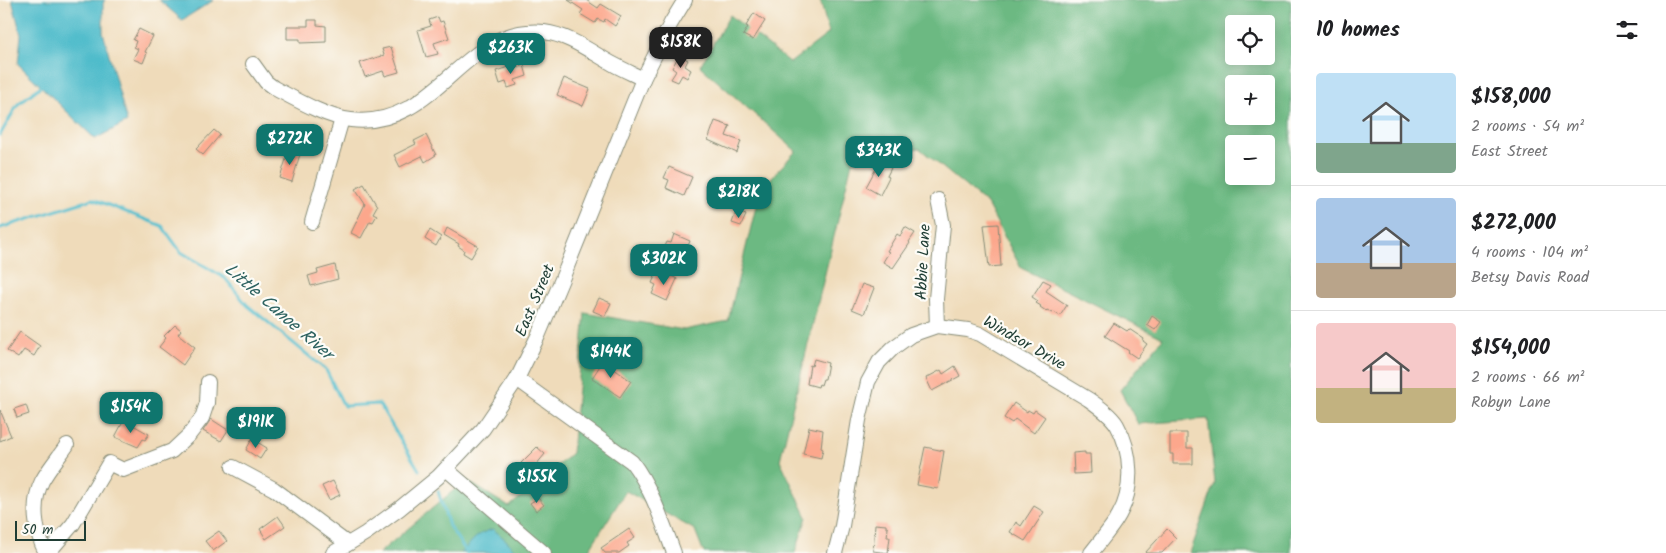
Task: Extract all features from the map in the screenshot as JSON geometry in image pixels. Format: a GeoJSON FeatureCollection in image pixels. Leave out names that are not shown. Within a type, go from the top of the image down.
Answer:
{"type":"FeatureCollection","features":[{"type":"Feature","properties":{"kind":"street","name":"East Street"},"geometry":{"type":"LineString","coordinates":[[333,553],[399,509],[446,469],[483,429],[517,379],[538,336],[643,79],[671,23],[685,0]]}},
{"type":"Feature","properties":{"kind":"street"},"geometry":{"type":"LineString","coordinates":[[253,64],[266,82],[274,88],[342,119],[370,121],[392,117],[421,101],[490,44],[524,32],[543,32],[560,36],[643,79]]}},
{"type":"Feature","properties":{"kind":"street"},"geometry":{"type":"LineString","coordinates":[[312,222],[342,119]]}},
{"type":"Feature","properties":{"kind":"street","name":"Abbie Lane"},"geometry":{"type":"LineString","coordinates":[[938,200],[943,225],[936,299],[938,326]]}},
{"type":"Feature","properties":{"kind":"street","name":"Windsor Drive"},"geometry":{"type":"LineString","coordinates":[[835,553],[842,526],[859,420],[868,382],[879,362],[893,348],[911,335],[938,326],[968,330],[992,340],[1088,399],[1116,424],[1126,443],[1129,479],[1127,494],[1119,516],[1091,553]]}},
{"type":"Feature","properties":{"kind":"street"},"geometry":{"type":"LineString","coordinates":[[517,379],[632,462],[650,490],[674,553]]}},
{"type":"Feature","properties":{"kind":"street"},"geometry":{"type":"LineString","coordinates":[[67,446],[42,481],[37,497],[36,527],[47,553],[73,524],[109,463],[123,470],[172,451],[190,435],[202,418],[207,403],[208,382]]}},
{"type":"Feature","properties":{"kind":"street"},"geometry":{"type":"LineString","coordinates":[[233,467],[274,489],[348,544]]}},
{"type":"Feature","properties":{"kind":"street"},"geometry":{"type":"LineString","coordinates":[[446,469],[544,553]]}},
{"type":"Feature","properties":{"kind":"green space"},"geometry":{"type":"Polygon","coordinates":[[[820,0],[1291,0],[1291,553],[1190,553],[1215,483],[1208,419],[1138,424],[1120,390],[1163,338],[1021,268],[987,204],[919,148],[852,162],[780,460],[807,517],[795,553],[704,553],[695,530],[626,491],[587,553],[379,553],[466,480],[509,507],[572,453],[585,313],[684,330],[728,321],[760,190],[796,151],[700,66],[730,15],[790,63],[829,33],[820,0]]]}},
{"type":"Feature","properties":{"kind":"water"},"geometry":{"type":"Polygon","coordinates":[[[12,0],[105,0],[103,3],[103,32],[127,122],[95,139],[18,64],[21,35],[12,0]]]}},
{"type":"Feature","properties":{"kind":"water"},"geometry":{"type":"Polygon","coordinates":[[[159,0],[214,0],[182,20],[159,0]]]}},
{"type":"Feature","properties":{"kind":"water"},"geometry":{"type":"Polygon","coordinates":[[[493,529],[517,553],[461,553],[478,536],[493,529]]]}},
{"type":"Feature","properties":{"kind":"building"},"geometry":{"type":"Polygon","coordinates":[[[568,0],[586,0],[598,8],[601,4],[621,16],[615,26],[605,19],[604,22],[598,19],[595,23],[580,14],[583,10],[568,0]]]}},
{"type":"Feature","properties":{"kind":"building"},"geometry":{"type":"Polygon","coordinates":[[[754,13],[765,21],[753,40],[743,35],[754,13]]]}},
{"type":"Feature","properties":{"kind":"building"},"geometry":{"type":"Polygon","coordinates":[[[438,17],[440,22],[443,21],[449,38],[434,43],[438,54],[426,57],[418,30],[431,26],[429,20],[438,17]]]}},
{"type":"Feature","properties":{"kind":"building"},"geometry":{"type":"Polygon","coordinates":[[[308,20],[317,20],[317,25],[326,26],[326,42],[300,43],[300,39],[287,39],[287,26],[308,26],[308,20]]]}},
{"type":"Feature","properties":{"kind":"building"},"geometry":{"type":"Polygon","coordinates":[[[139,29],[153,36],[145,52],[147,53],[143,63],[133,59],[138,49],[134,47],[136,41],[133,40],[139,29]]]}},
{"type":"Feature","properties":{"kind":"building"},"geometry":{"type":"Polygon","coordinates":[[[391,47],[399,72],[385,76],[383,71],[365,77],[360,63],[384,55],[382,49],[391,47]]]}},
{"type":"Feature","properties":{"kind":"building"},"geometry":{"type":"Polygon","coordinates":[[[679,55],[688,60],[685,66],[691,70],[687,78],[682,75],[678,82],[671,79],[676,71],[672,68],[679,55]]]}},
{"type":"Feature","properties":{"kind":"building"},"geometry":{"type":"Polygon","coordinates":[[[524,65],[527,76],[515,80],[517,85],[508,88],[506,82],[500,84],[496,71],[512,66],[513,69],[524,65]]]}},
{"type":"Feature","properties":{"kind":"building"},"geometry":{"type":"Polygon","coordinates":[[[564,78],[590,89],[583,106],[557,95],[564,78]]]}},
{"type":"Feature","properties":{"kind":"building"},"geometry":{"type":"Polygon","coordinates":[[[715,121],[730,126],[726,136],[741,141],[737,153],[708,140],[715,121]]]}},
{"type":"Feature","properties":{"kind":"building"},"geometry":{"type":"Polygon","coordinates":[[[214,130],[220,135],[203,155],[196,149],[214,130]]]}},
{"type":"Feature","properties":{"kind":"building"},"geometry":{"type":"Polygon","coordinates":[[[426,135],[436,155],[425,162],[422,156],[400,167],[394,155],[416,144],[414,141],[426,135]]]}},
{"type":"Feature","properties":{"kind":"building"},"geometry":{"type":"Polygon","coordinates":[[[289,150],[300,154],[292,182],[280,178],[289,150]]]}},
{"type":"Feature","properties":{"kind":"building"},"geometry":{"type":"Polygon","coordinates":[[[880,161],[891,168],[887,176],[889,177],[880,195],[866,187],[880,161]]]}},
{"type":"Feature","properties":{"kind":"building"},"geometry":{"type":"Polygon","coordinates":[[[669,167],[692,177],[684,196],[666,188],[669,180],[664,178],[669,167]]]}},
{"type":"Feature","properties":{"kind":"building"},"geometry":{"type":"Polygon","coordinates":[[[364,184],[377,206],[373,213],[377,215],[373,222],[370,221],[361,238],[351,233],[365,204],[355,189],[364,184]]]}},
{"type":"Feature","properties":{"kind":"building"},"geometry":{"type":"Polygon","coordinates":[[[736,212],[746,215],[741,226],[732,223],[736,212]]]}},
{"type":"Feature","properties":{"kind":"building"},"geometry":{"type":"Polygon","coordinates":[[[998,224],[1001,266],[989,267],[984,225],[998,224]]]}},
{"type":"Feature","properties":{"kind":"building"},"geometry":{"type":"Polygon","coordinates":[[[905,227],[915,233],[893,268],[883,262],[897,234],[900,236],[905,227]]]}},
{"type":"Feature","properties":{"kind":"building"},"geometry":{"type":"Polygon","coordinates":[[[447,228],[478,246],[471,258],[463,253],[464,250],[458,246],[459,244],[444,235],[447,228]]]}},
{"type":"Feature","properties":{"kind":"building"},"geometry":{"type":"Polygon","coordinates":[[[430,230],[441,237],[436,246],[425,239],[430,230]]]}},
{"type":"Feature","properties":{"kind":"building"},"geometry":{"type":"Polygon","coordinates":[[[674,234],[690,241],[681,263],[672,259],[673,257],[662,253],[667,242],[671,243],[674,234]]]}},
{"type":"Feature","properties":{"kind":"building"},"geometry":{"type":"Polygon","coordinates":[[[335,265],[338,279],[311,286],[308,276],[318,273],[317,270],[335,265]]]}},
{"type":"Feature","properties":{"kind":"building"},"geometry":{"type":"Polygon","coordinates":[[[657,272],[667,277],[668,274],[677,279],[667,301],[652,294],[656,285],[652,283],[657,272]]]}},
{"type":"Feature","properties":{"kind":"building"},"geometry":{"type":"Polygon","coordinates":[[[1043,280],[1051,284],[1046,291],[1067,305],[1060,316],[1040,307],[1036,303],[1038,301],[1032,297],[1043,280]]]}},
{"type":"Feature","properties":{"kind":"building"},"geometry":{"type":"Polygon","coordinates":[[[862,284],[874,288],[864,314],[852,309],[862,284]]]}},
{"type":"Feature","properties":{"kind":"building"},"geometry":{"type":"Polygon","coordinates":[[[599,298],[611,303],[605,316],[593,311],[599,298]]]}},
{"type":"Feature","properties":{"kind":"building"},"geometry":{"type":"Polygon","coordinates":[[[1152,316],[1161,322],[1155,330],[1147,325],[1152,316]]]}},
{"type":"Feature","properties":{"kind":"building"},"geometry":{"type":"Polygon","coordinates":[[[1114,323],[1127,331],[1129,329],[1144,339],[1143,341],[1147,344],[1137,358],[1105,336],[1114,323]]]}},
{"type":"Feature","properties":{"kind":"building"},"geometry":{"type":"Polygon","coordinates":[[[175,325],[181,330],[178,334],[195,347],[183,365],[159,347],[166,338],[164,336],[175,325]]]}},
{"type":"Feature","properties":{"kind":"building"},"geometry":{"type":"Polygon","coordinates":[[[20,332],[40,346],[34,356],[24,350],[18,358],[7,351],[20,332]]]}},
{"type":"Feature","properties":{"kind":"building"},"geometry":{"type":"Polygon","coordinates":[[[814,359],[828,363],[825,379],[823,379],[818,387],[807,384],[810,365],[812,366],[814,359]]]}},
{"type":"Feature","properties":{"kind":"building"},"geometry":{"type":"Polygon","coordinates":[[[603,361],[631,381],[620,397],[592,378],[603,361]]]}},
{"type":"Feature","properties":{"kind":"building"},"geometry":{"type":"Polygon","coordinates":[[[955,366],[960,376],[932,391],[926,378],[941,370],[943,374],[955,366]]]}},
{"type":"Feature","properties":{"kind":"building"},"geometry":{"type":"Polygon","coordinates":[[[1014,403],[1027,412],[1028,410],[1033,413],[1035,410],[1045,417],[1034,433],[1015,419],[1012,423],[1004,418],[1014,403]]]}},
{"type":"Feature","properties":{"kind":"building"},"geometry":{"type":"Polygon","coordinates":[[[26,405],[29,414],[17,418],[14,409],[26,405]]]}},
{"type":"Feature","properties":{"kind":"building"},"geometry":{"type":"Polygon","coordinates":[[[0,410],[11,436],[0,441],[0,410]]]}},
{"type":"Feature","properties":{"kind":"building"},"geometry":{"type":"Polygon","coordinates":[[[211,419],[228,430],[221,441],[203,431],[211,419]]]}},
{"type":"Feature","properties":{"kind":"building"},"geometry":{"type":"Polygon","coordinates":[[[124,420],[149,434],[138,447],[115,437],[124,420]]]}},
{"type":"Feature","properties":{"kind":"building"},"geometry":{"type":"Polygon","coordinates":[[[809,427],[823,430],[821,458],[803,454],[809,427]]]}},
{"type":"Feature","properties":{"kind":"building"},"geometry":{"type":"Polygon","coordinates":[[[1170,433],[1187,433],[1187,448],[1193,448],[1193,464],[1173,464],[1173,454],[1170,454],[1170,433]]]}},
{"type":"Feature","properties":{"kind":"building"},"geometry":{"type":"Polygon","coordinates":[[[252,439],[267,448],[260,459],[246,450],[252,439]]]}},
{"type":"Feature","properties":{"kind":"building"},"geometry":{"type":"Polygon","coordinates":[[[537,447],[545,454],[531,471],[521,463],[537,447]]]}},
{"type":"Feature","properties":{"kind":"building"},"geometry":{"type":"Polygon","coordinates":[[[925,447],[944,451],[938,489],[917,485],[925,447]]]}},
{"type":"Feature","properties":{"kind":"building"},"geometry":{"type":"Polygon","coordinates":[[[1085,452],[1085,454],[1090,454],[1091,473],[1074,474],[1073,453],[1085,452]]]}},
{"type":"Feature","properties":{"kind":"building"},"geometry":{"type":"Polygon","coordinates":[[[333,481],[340,495],[329,500],[322,486],[333,481]]]}},
{"type":"Feature","properties":{"kind":"building"},"geometry":{"type":"Polygon","coordinates":[[[538,498],[544,505],[536,511],[530,503],[538,498]]]}},
{"type":"Feature","properties":{"kind":"building"},"geometry":{"type":"Polygon","coordinates":[[[1034,506],[1044,512],[1025,541],[1010,532],[1016,522],[1021,526],[1034,506]]]}},
{"type":"Feature","properties":{"kind":"building"},"geometry":{"type":"Polygon","coordinates":[[[278,516],[285,526],[266,539],[260,529],[278,516]]]}},
{"type":"Feature","properties":{"kind":"building"},"geometry":{"type":"Polygon","coordinates":[[[875,524],[886,525],[888,528],[887,537],[890,537],[888,553],[873,551],[875,524]]]}},
{"type":"Feature","properties":{"kind":"building"},"geometry":{"type":"Polygon","coordinates":[[[629,529],[635,538],[627,543],[629,546],[619,553],[605,553],[601,548],[629,529]]]}},
{"type":"Feature","properties":{"kind":"building"},"geometry":{"type":"Polygon","coordinates":[[[1167,529],[1176,538],[1162,553],[1145,553],[1167,529]]]}},
{"type":"Feature","properties":{"kind":"building"},"geometry":{"type":"Polygon","coordinates":[[[219,531],[227,541],[213,551],[205,541],[219,531]]]}},
{"type":"Feature","properties":{"kind":"waterway"},"geometry":{"type":"LineString","coordinates":[[0,135],[18,104],[41,86]]}},
{"type":"Feature","properties":{"kind":"waterway","name":"Little Canoe River"},"geometry":{"type":"LineString","coordinates":[[0,228],[93,199],[162,226],[181,252],[225,278],[247,305],[326,370],[344,406],[379,404],[419,470]]}},
{"type":"Feature","properties":{"kind":"waterway","name":"Little Canoe River"},"geometry":{"type":"LineString","coordinates":[[438,491],[449,526],[467,553]]}}]}
